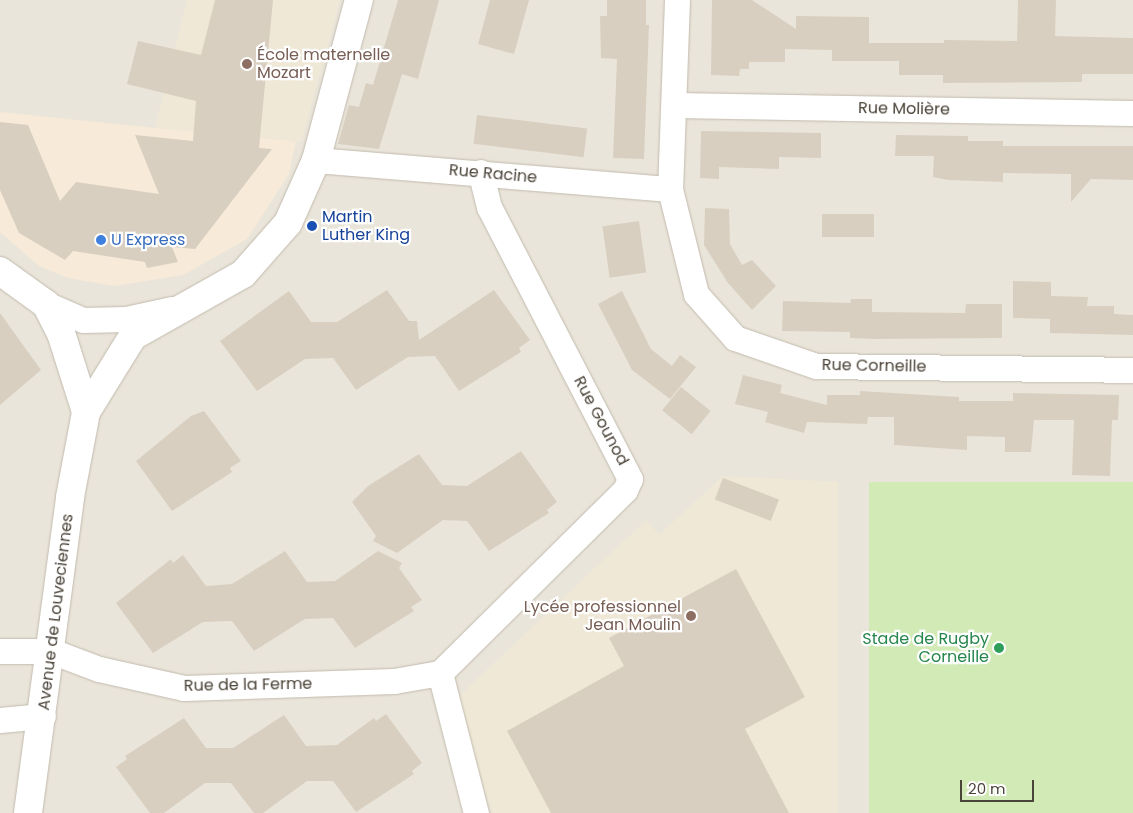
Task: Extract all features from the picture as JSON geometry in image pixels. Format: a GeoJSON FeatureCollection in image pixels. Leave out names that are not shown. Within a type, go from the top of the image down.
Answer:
{"type":"FeatureCollection","features":[{"type":"Feature","properties":{"kind":"street","name":"Avenue de Louveciennes"},"geometry":{"type":"LineString","coordinates":[[28,813],[43,716],[70,496],[86,412],[133,336],[177,308],[218,290],[263,255],[294,212],[316,160],[359,0]]}},
{"type":"Feature","properties":{"kind":"street","name":"Rue Corneille"},"geometry":{"type":"LineString","coordinates":[[677,0],[670,189],[696,294],[735,338],[816,366],[1133,370]]}},
{"type":"Feature","properties":{"kind":"street","name":"Rue Molière"},"geometry":{"type":"LineString","coordinates":[[674,105],[1133,113]]}},
{"type":"Feature","properties":{"kind":"street","name":"Rue Racine"},"geometry":{"type":"LineString","coordinates":[[316,160],[670,189]]}},
{"type":"Feature","properties":{"kind":"street","name":"Rue Gounod"},"geometry":{"type":"LineString","coordinates":[[440,673],[625,490],[630,479],[489,207],[480,172]]}},
{"type":"Feature","properties":{"kind":"street"},"geometry":{"type":"LineString","coordinates":[[0,271],[46,304],[83,320],[109,320],[177,308]]}},
{"type":"Feature","properties":{"kind":"street","name":"Avenue de Louveciennes"},"geometry":{"type":"LineString","coordinates":[[46,304],[61,333],[86,412]]}},
{"type":"Feature","properties":{"kind":"street","name":"Rue de la Ferme"},"geometry":{"type":"LineString","coordinates":[[0,651],[51,651],[99,669],[184,688],[394,681],[440,673]]}},
{"type":"Feature","properties":{"kind":"street"},"geometry":{"type":"LineString","coordinates":[[440,673],[476,813]]}},
{"type":"Feature","properties":{"kind":"street"},"geometry":{"type":"LineString","coordinates":[[0,720],[43,716]]}},
{"type":"Feature","properties":{"kind":"shaded area"},"geometry":{"type":"Polygon","coordinates":[[[0,0],[1133,0],[1133,813],[0,813],[0,0]]]}},
{"type":"Feature","properties":{"kind":"shaded area","name":"École maternelle Mozart"},"geometry":{"type":"Polygon","coordinates":[[[187,0],[340,0],[301,142],[155,128],[187,0]]]}},
{"type":"Feature","properties":{"kind":"shaded area"},"geometry":{"type":"Polygon","coordinates":[[[0,112],[296,141],[289,174],[247,239],[183,275],[114,286],[68,278],[39,266],[0,232],[0,112]]]}},
{"type":"Feature","properties":{"kind":"shaded area","name":"Lycée professionnel Jean Moulin"},"geometry":{"type":"Polygon","coordinates":[[[723,476],[838,482],[838,813],[492,813],[457,698],[646,520],[659,535],[723,476]]]}},
{"type":"Feature","properties":{"kind":"green space","name":"Stade de Rugby Corneille"},"geometry":{"type":"Polygon","coordinates":[[[869,482],[1133,482],[1133,813],[869,813],[869,482]]]}},
{"type":"Feature","properties":{"kind":"building"},"geometry":{"type":"Polygon","coordinates":[[[215,0],[273,0],[259,148],[272,149],[195,249],[172,247],[178,262],[147,268],[145,262],[73,251],[65,260],[19,233],[0,190],[0,122],[28,125],[60,201],[76,182],[159,194],[135,135],[193,141],[196,101],[127,84],[138,41],[201,55],[215,0]]]}},
{"type":"Feature","properties":{"kind":"building"},"geometry":{"type":"Polygon","coordinates":[[[398,0],[439,0],[418,79],[402,74],[379,149],[338,144],[349,105],[359,107],[366,83],[373,85],[398,0]]]}},
{"type":"Feature","properties":{"kind":"building"},"geometry":{"type":"Polygon","coordinates":[[[490,0],[529,0],[514,54],[478,44],[490,0]]]}},
{"type":"Feature","properties":{"kind":"building"},"geometry":{"type":"Polygon","coordinates":[[[607,0],[646,0],[646,25],[649,25],[644,159],[613,158],[617,59],[601,58],[600,16],[607,16],[607,0]]]}},
{"type":"Feature","properties":{"kind":"building"},"geometry":{"type":"Polygon","coordinates":[[[712,0],[752,0],[796,29],[796,16],[869,17],[869,43],[944,43],[944,40],[1017,41],[1018,0],[1056,0],[1055,36],[1133,38],[1133,74],[1082,74],[1082,82],[943,83],[943,75],[899,75],[899,61],[832,61],[832,50],[785,49],[785,62],[749,62],[749,69],[740,69],[739,76],[711,75],[712,0]]]}},
{"type":"Feature","properties":{"kind":"building"},"geometry":{"type":"Polygon","coordinates":[[[477,115],[587,129],[584,157],[473,144],[477,115]]]}},
{"type":"Feature","properties":{"kind":"building"},"geometry":{"type":"Polygon","coordinates":[[[701,131],[821,133],[821,158],[779,157],[779,169],[719,167],[719,179],[700,178],[701,131]]]}},
{"type":"Feature","properties":{"kind":"building"},"geometry":{"type":"Polygon","coordinates":[[[896,135],[968,136],[968,141],[1003,141],[1003,146],[1133,146],[1133,180],[1091,179],[1071,202],[1071,174],[1003,173],[1003,182],[948,180],[933,177],[934,156],[895,156],[896,135]]]}},
{"type":"Feature","properties":{"kind":"building"},"geometry":{"type":"Polygon","coordinates":[[[705,208],[729,209],[730,244],[742,265],[752,260],[776,286],[752,310],[728,283],[704,245],[705,208]]]}},
{"type":"Feature","properties":{"kind":"building"},"geometry":{"type":"Polygon","coordinates":[[[822,214],[874,214],[874,237],[822,237],[822,214]]]}},
{"type":"Feature","properties":{"kind":"building"},"geometry":{"type":"Polygon","coordinates":[[[639,221],[646,272],[610,278],[602,226],[639,221]]]}},
{"type":"Feature","properties":{"kind":"building"},"geometry":{"type":"Polygon","coordinates":[[[1013,281],[1051,282],[1051,296],[1088,297],[1087,306],[1114,306],[1114,314],[1133,315],[1133,335],[1050,333],[1050,319],[1013,318],[1013,281]]]}},
{"type":"Feature","properties":{"kind":"building"},"geometry":{"type":"Polygon","coordinates":[[[387,290],[409,321],[417,321],[419,340],[494,290],[530,340],[519,348],[521,352],[459,391],[435,356],[408,357],[356,390],[333,358],[305,359],[257,391],[220,341],[289,291],[311,322],[337,322],[387,290]]]}},
{"type":"Feature","properties":{"kind":"building"},"geometry":{"type":"Polygon","coordinates":[[[622,291],[651,349],[672,366],[680,355],[696,367],[670,399],[632,370],[598,304],[622,291]]]}},
{"type":"Feature","properties":{"kind":"building"},"geometry":{"type":"Polygon","coordinates":[[[851,299],[872,299],[872,312],[965,313],[966,304],[1002,304],[1002,338],[875,339],[850,338],[850,332],[782,331],[783,301],[850,303],[851,299]]]}},
{"type":"Feature","properties":{"kind":"building"},"geometry":{"type":"Polygon","coordinates":[[[0,313],[41,370],[0,405],[0,313]]]}},
{"type":"Feature","properties":{"kind":"building"},"geometry":{"type":"Polygon","coordinates":[[[743,375],[782,385],[780,393],[827,405],[827,395],[860,395],[860,391],[959,397],[959,401],[1013,401],[1013,393],[1119,395],[1118,420],[1112,420],[1110,476],[1072,475],[1074,420],[1034,420],[1031,452],[1005,452],[1005,437],[967,436],[967,450],[894,445],[894,417],[868,417],[867,424],[807,422],[804,433],[765,422],[768,412],[735,404],[743,375]]]}},
{"type":"Feature","properties":{"kind":"building"},"geometry":{"type":"Polygon","coordinates":[[[681,387],[711,411],[692,434],[662,410],[681,387]]]}},
{"type":"Feature","properties":{"kind":"building"},"geometry":{"type":"Polygon","coordinates":[[[204,411],[241,461],[230,468],[232,472],[172,511],[136,461],[191,416],[204,411]]]}},
{"type":"Feature","properties":{"kind":"building"},"geometry":{"type":"Polygon","coordinates":[[[521,451],[557,502],[547,510],[549,513],[489,551],[467,521],[443,520],[397,553],[373,541],[376,536],[352,502],[368,486],[419,454],[442,485],[467,486],[521,451]]]}},
{"type":"Feature","properties":{"kind":"building"},"geometry":{"type":"Polygon","coordinates":[[[723,478],[779,500],[771,521],[715,499],[723,478]]]}},
{"type":"Feature","properties":{"kind":"building"},"geometry":{"type":"Polygon","coordinates":[[[285,551],[307,582],[335,581],[378,551],[402,563],[399,568],[422,600],[411,607],[414,611],[355,648],[333,618],[305,619],[254,651],[232,621],[203,622],[153,653],[116,603],[171,559],[173,563],[183,555],[206,586],[232,584],[285,551]]]}},
{"type":"Feature","properties":{"kind":"building"},"geometry":{"type":"Polygon","coordinates":[[[736,569],[805,697],[745,729],[789,813],[551,813],[507,731],[624,666],[609,638],[736,569]]]}},
{"type":"Feature","properties":{"kind":"building"},"geometry":{"type":"Polygon","coordinates":[[[386,714],[422,763],[412,771],[414,774],[356,812],[333,781],[307,781],[263,813],[254,813],[231,783],[205,783],[164,813],[150,813],[116,767],[127,759],[125,756],[184,718],[206,748],[233,748],[284,715],[306,746],[337,745],[374,718],[376,721],[386,714]]]}},
{"type":"Feature","properties":{"kind":"place","name":"École maternelle Mozart"},"geometry":{"type":"Point","coordinates":[247,64]}},
{"type":"Feature","properties":{"kind":"place","name":"Martin Luther King"},"geometry":{"type":"Point","coordinates":[312,226]}},
{"type":"Feature","properties":{"kind":"place","name":"U Express"},"geometry":{"type":"Point","coordinates":[101,240]}},
{"type":"Feature","properties":{"kind":"place","name":"Lycée professionnel Jean Moulin"},"geometry":{"type":"Point","coordinates":[691,616]}},
{"type":"Feature","properties":{"kind":"place","name":"Stade de Rugby Corneille"},"geometry":{"type":"Point","coordinates":[999,648]}}]}
